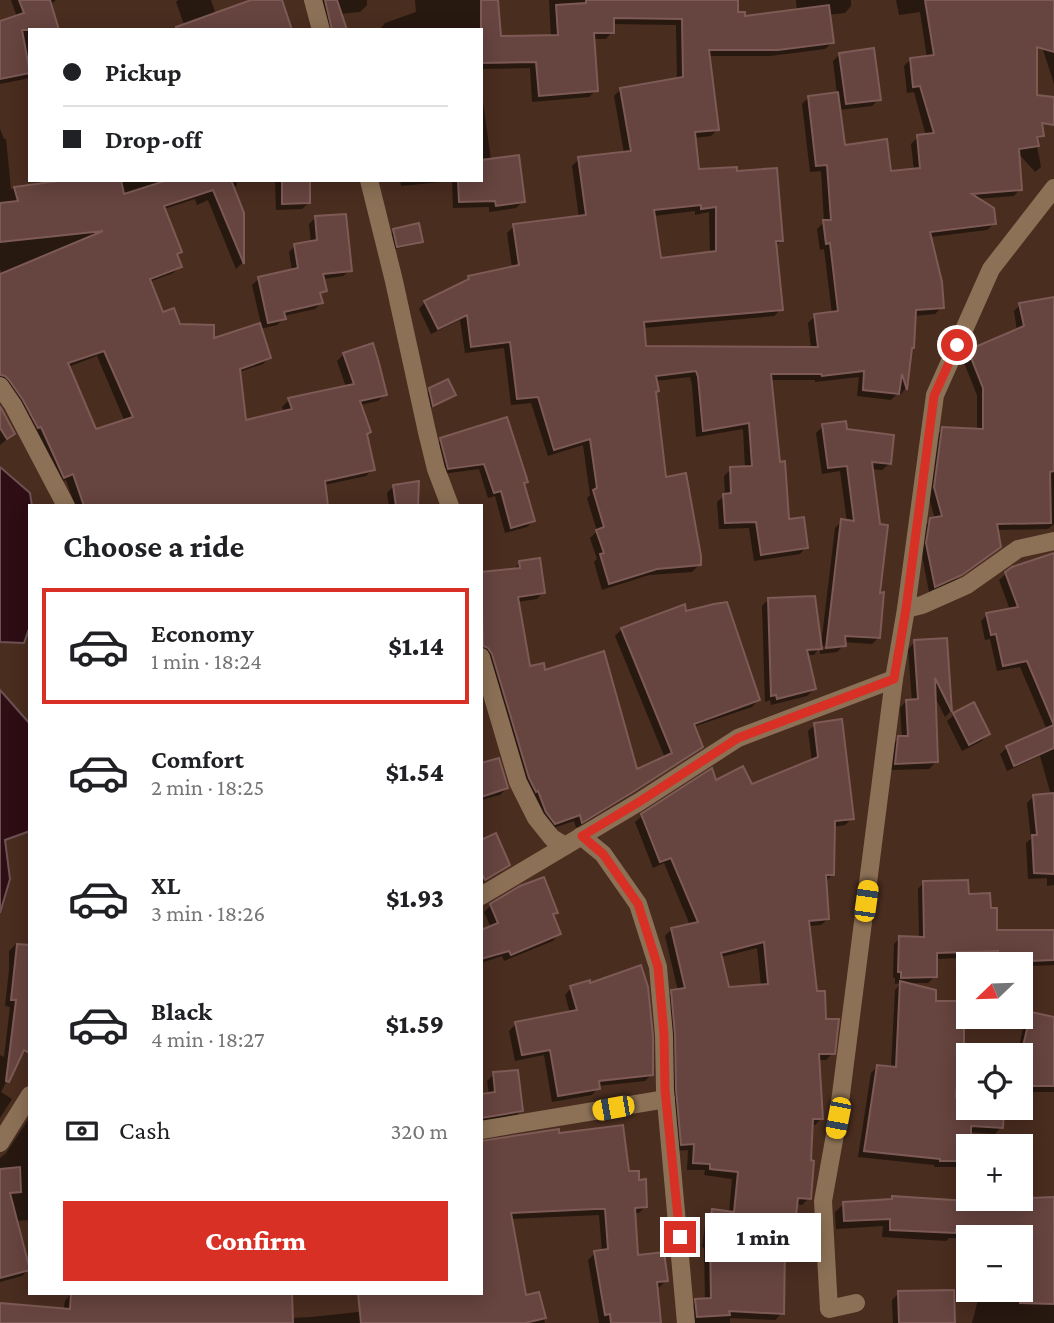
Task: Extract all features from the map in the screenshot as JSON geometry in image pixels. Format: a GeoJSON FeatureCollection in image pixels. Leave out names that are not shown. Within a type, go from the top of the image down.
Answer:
{"type":"FeatureCollection","features":[{"type":"Feature","properties":{"kind":"street"},"geometry":{"type":"LineString","coordinates":[[313,0],[320,28]]}},
{"type":"Feature","properties":{"kind":"street"},"geometry":{"type":"LineString","coordinates":[[369,182],[436,469],[449,504]]}},
{"type":"Feature","properties":{"kind":"street"},"geometry":{"type":"LineString","coordinates":[[856,1303],[829,1309],[823,1201],[841,1092],[894,679],[934,396],[991,269],[1054,188]]}},
{"type":"Feature","properties":{"kind":"street"},"geometry":{"type":"LineString","coordinates":[[0,386],[13,405],[65,504]]}},
{"type":"Feature","properties":{"kind":"street"},"geometry":{"type":"LineString","coordinates":[[906,609],[922,605],[967,585],[1018,549],[1054,541]]}},
{"type":"Feature","properties":{"kind":"street"},"geometry":{"type":"LineString","coordinates":[[483,664],[517,782],[536,818],[552,838],[565,846]]}},
{"type":"Feature","properties":{"kind":"street"},"geometry":{"type":"LineString","coordinates":[[483,895],[639,802],[738,738],[894,679]]}},
{"type":"Feature","properties":{"kind":"street"},"geometry":{"type":"LineString","coordinates":[[582,836],[603,854],[638,904],[658,967],[666,1099],[686,1323]]}},
{"type":"Feature","properties":{"kind":"street"},"geometry":{"type":"LineString","coordinates":[[0,1143],[28,1098]]}},
{"type":"Feature","properties":{"kind":"street"},"geometry":{"type":"LineString","coordinates":[[483,1130],[666,1099]]}},
{"type":"Feature","properties":{"kind":"shaded area"},"geometry":{"type":"Polygon","coordinates":[[[0,467],[30,493],[32,504],[28,504],[28,632],[24,643],[0,642],[0,467]]]}},
{"type":"Feature","properties":{"kind":"shaded area"},"geometry":{"type":"Polygon","coordinates":[[[0,690],[28,722],[28,832],[5,840],[10,879],[0,913],[0,690]]]}},
{"type":"Feature","properties":{"kind":"building"},"geometry":{"type":"Polygon","coordinates":[[[19,0],[50,0],[58,28],[22,30],[28,73],[0,79],[0,21],[24,13],[19,0]]]}},
{"type":"Feature","properties":{"kind":"building"},"geometry":{"type":"Polygon","coordinates":[[[251,0],[282,0],[291,28],[176,28],[251,0]]]}},
{"type":"Feature","properties":{"kind":"building"},"geometry":{"type":"Polygon","coordinates":[[[325,0],[337,0],[346,28],[332,28],[325,0]]]}},
{"type":"Feature","properties":{"kind":"building"},"geometry":{"type":"Polygon","coordinates":[[[481,0],[498,0],[501,36],[558,35],[556,5],[586,3],[586,0],[738,0],[738,12],[745,12],[745,16],[829,5],[834,43],[778,50],[709,50],[719,130],[695,132],[699,169],[737,167],[737,171],[777,168],[783,241],[776,241],[783,310],[644,322],[646,346],[818,347],[814,314],[838,311],[830,243],[826,244],[823,220],[831,220],[827,165],[816,166],[808,96],[838,92],[845,145],[887,139],[891,171],[920,168],[917,135],[934,133],[920,86],[913,87],[910,58],[934,55],[925,0],[1054,0],[1054,52],[1037,47],[1037,95],[1054,97],[1054,125],[1042,123],[1044,136],[1037,137],[1039,146],[1019,149],[1022,190],[972,194],[994,208],[996,224],[930,232],[942,282],[944,308],[916,310],[914,348],[907,390],[902,374],[899,394],[863,390],[864,371],[822,376],[771,374],[780,462],[785,461],[789,519],[804,517],[808,548],[761,555],[756,522],[725,523],[723,494],[731,493],[730,467],[752,466],[749,423],[703,431],[696,371],[656,376],[666,477],[686,473],[701,565],[657,569],[609,584],[600,554],[604,553],[596,530],[604,527],[593,490],[597,488],[590,439],[554,450],[538,397],[517,399],[510,342],[471,347],[467,315],[438,329],[424,301],[469,279],[468,276],[519,265],[513,224],[586,215],[578,157],[631,151],[620,88],[683,77],[682,19],[614,18],[614,33],[594,33],[598,91],[539,96],[536,62],[483,63],[481,0]],[[701,205],[654,210],[661,258],[716,251],[716,207],[701,209],[701,205]]]}},
{"type":"Feature","properties":{"kind":"building"},"geometry":{"type":"Polygon","coordinates":[[[874,48],[881,100],[846,104],[839,53],[874,48]]]}},
{"type":"Feature","properties":{"kind":"building"},"geometry":{"type":"Polygon","coordinates":[[[519,155],[525,202],[496,206],[495,201],[459,202],[458,182],[483,182],[483,160],[519,155]]]}},
{"type":"Feature","properties":{"kind":"building"},"geometry":{"type":"Polygon","coordinates":[[[50,182],[121,182],[124,194],[162,182],[232,182],[244,213],[244,264],[213,190],[164,206],[182,252],[177,254],[182,267],[150,279],[163,312],[174,308],[180,324],[214,325],[214,338],[260,323],[271,358],[240,369],[246,420],[292,409],[288,398],[354,384],[343,353],[373,343],[387,395],[360,401],[371,432],[367,434],[375,470],[325,481],[328,504],[83,504],[73,474],[64,478],[41,427],[38,428],[9,380],[0,375],[0,274],[103,231],[0,242],[0,203],[18,201],[14,187],[50,182]],[[104,351],[68,363],[96,429],[133,417],[104,351]]]}},
{"type":"Feature","properties":{"kind":"building"},"geometry":{"type":"Polygon","coordinates":[[[282,182],[310,182],[310,203],[282,204],[282,182]]]}},
{"type":"Feature","properties":{"kind":"building"},"geometry":{"type":"Polygon","coordinates":[[[346,214],[352,271],[323,274],[327,291],[320,293],[323,303],[284,312],[286,319],[268,323],[258,277],[298,268],[294,244],[317,240],[315,216],[346,214]]]}},
{"type":"Feature","properties":{"kind":"building"},"geometry":{"type":"Polygon","coordinates":[[[419,223],[423,242],[397,247],[393,229],[419,223]]]}},
{"type":"Feature","properties":{"kind":"building"},"geometry":{"type":"Polygon","coordinates":[[[1054,297],[1054,471],[1050,472],[1051,523],[997,524],[1001,547],[962,575],[935,587],[926,543],[930,518],[942,516],[934,487],[942,427],[983,429],[983,388],[968,350],[1024,326],[1019,303],[1054,297]]]}},
{"type":"Feature","properties":{"kind":"building"},"geometry":{"type":"Polygon","coordinates":[[[448,379],[456,395],[433,406],[429,388],[448,379]]]}},
{"type":"Feature","properties":{"kind":"building"},"geometry":{"type":"Polygon","coordinates":[[[0,406],[15,434],[7,439],[0,428],[0,406]]]}},
{"type":"Feature","properties":{"kind":"building"},"geometry":{"type":"Polygon","coordinates":[[[507,417],[528,482],[524,483],[535,521],[511,528],[501,491],[494,493],[484,464],[448,469],[440,438],[507,417]]]}},
{"type":"Feature","properties":{"kind":"building"},"geometry":{"type":"Polygon","coordinates":[[[846,421],[847,429],[894,435],[891,464],[872,462],[880,524],[888,525],[880,593],[884,592],[880,638],[845,636],[846,646],[826,648],[841,519],[854,521],[847,466],[828,468],[822,424],[846,421]]]}},
{"type":"Feature","properties":{"kind":"building"},"geometry":{"type":"Polygon","coordinates":[[[419,481],[418,504],[396,504],[393,485],[419,481]]]}},
{"type":"Feature","properties":{"kind":"building"},"geometry":{"type":"Polygon","coordinates":[[[1054,553],[1054,725],[1027,661],[1003,666],[996,634],[991,635],[986,613],[1018,607],[1005,572],[1012,567],[1054,553]]]}},
{"type":"Feature","properties":{"kind":"building"},"geometry":{"type":"Polygon","coordinates":[[[540,558],[545,593],[518,597],[530,666],[544,663],[545,670],[604,651],[637,769],[672,753],[621,628],[685,604],[686,611],[727,602],[760,700],[694,724],[703,747],[582,823],[580,815],[555,824],[529,778],[492,654],[483,646],[483,572],[520,568],[519,561],[540,558]]]}},
{"type":"Feature","properties":{"kind":"building"},"geometry":{"type":"Polygon","coordinates":[[[815,596],[822,649],[807,650],[816,689],[777,699],[776,695],[771,696],[768,598],[815,596]]]}},
{"type":"Feature","properties":{"kind":"building"},"geometry":{"type":"Polygon","coordinates":[[[947,638],[952,712],[935,678],[938,762],[895,764],[898,736],[908,736],[906,700],[918,699],[914,640],[947,638]]]}},
{"type":"Feature","properties":{"kind":"building"},"geometry":{"type":"Polygon","coordinates":[[[974,702],[990,734],[969,745],[953,713],[974,702]]]}},
{"type":"Feature","properties":{"kind":"building"},"geometry":{"type":"Polygon","coordinates":[[[842,719],[854,819],[835,821],[834,875],[826,875],[829,919],[809,921],[817,991],[825,991],[826,1019],[839,1019],[835,1054],[819,1054],[823,1119],[813,1119],[811,1199],[798,1198],[792,1248],[785,1247],[784,1314],[729,1311],[730,1315],[697,1317],[695,1299],[711,1298],[708,1241],[712,1209],[734,1212],[738,1172],[710,1169],[710,1164],[693,1163],[694,1144],[681,1145],[671,990],[685,988],[671,928],[698,922],[671,858],[660,862],[641,814],[712,768],[716,780],[743,766],[752,784],[818,757],[814,723],[842,719]],[[764,942],[721,953],[729,987],[768,984],[764,942]]]}},
{"type":"Feature","properties":{"kind":"building"},"geometry":{"type":"Polygon","coordinates":[[[1054,725],[1054,748],[1014,766],[1006,746],[1054,725]]]}},
{"type":"Feature","properties":{"kind":"building"},"geometry":{"type":"Polygon","coordinates":[[[499,758],[508,788],[483,796],[483,762],[499,758]]]}},
{"type":"Feature","properties":{"kind":"building"},"geometry":{"type":"Polygon","coordinates":[[[1054,793],[1054,874],[1034,873],[1032,835],[1037,835],[1033,795],[1054,793]]]}},
{"type":"Feature","properties":{"kind":"building"},"geometry":{"type":"Polygon","coordinates":[[[496,833],[510,865],[485,880],[483,876],[483,839],[496,833]]]}},
{"type":"Feature","properties":{"kind":"building"},"geometry":{"type":"Polygon","coordinates":[[[544,877],[558,913],[553,914],[561,934],[511,955],[509,951],[483,958],[483,929],[498,923],[490,904],[520,886],[544,877]]]}},
{"type":"Feature","properties":{"kind":"building"},"geometry":{"type":"Polygon","coordinates":[[[968,880],[969,894],[990,893],[991,908],[997,908],[997,930],[1054,930],[1054,960],[1033,961],[1033,952],[937,953],[937,977],[901,978],[901,972],[898,972],[899,936],[924,937],[923,881],[968,880]]]}},
{"type":"Feature","properties":{"kind":"building"},"geometry":{"type":"Polygon","coordinates":[[[17,944],[28,945],[28,1052],[24,1050],[9,1082],[6,1081],[16,1000],[11,1000],[17,944]]]}},
{"type":"Feature","properties":{"kind":"building"},"geometry":{"type":"Polygon","coordinates":[[[641,965],[648,987],[653,1036],[653,1075],[599,1081],[600,1089],[558,1096],[550,1050],[522,1055],[515,1022],[577,1010],[570,986],[590,980],[590,983],[641,965]]]}},
{"type":"Feature","properties":{"kind":"building"},"geometry":{"type":"Polygon","coordinates":[[[900,981],[936,990],[936,1001],[956,1001],[956,1029],[964,1029],[964,1043],[956,1043],[956,1120],[1003,1120],[1003,1128],[971,1126],[971,1134],[956,1134],[956,1161],[864,1151],[877,1065],[896,1067],[900,981]]]}},
{"type":"Feature","properties":{"kind":"building"},"geometry":{"type":"Polygon","coordinates":[[[1033,1012],[1054,1017],[1054,1086],[1033,1086],[1033,1043],[1024,1043],[1027,1029],[1033,1029],[1033,1012]]]}},
{"type":"Feature","properties":{"kind":"building"},"geometry":{"type":"Polygon","coordinates":[[[518,1070],[523,1111],[483,1118],[483,1094],[495,1092],[493,1072],[518,1070]]]}},
{"type":"Feature","properties":{"kind":"building"},"geometry":{"type":"Polygon","coordinates":[[[623,1125],[629,1171],[639,1171],[639,1180],[646,1179],[647,1207],[635,1208],[638,1255],[664,1252],[668,1281],[657,1282],[661,1323],[611,1323],[610,1314],[605,1315],[594,1251],[608,1249],[605,1209],[596,1209],[511,1213],[526,1295],[539,1292],[546,1318],[525,1323],[361,1323],[358,1295],[483,1295],[483,1141],[559,1129],[559,1133],[623,1125]]]}},
{"type":"Feature","properties":{"kind":"building"},"geometry":{"type":"Polygon","coordinates":[[[20,1167],[21,1192],[10,1193],[28,1271],[0,1278],[0,1169],[20,1167]]]}},
{"type":"Feature","properties":{"kind":"building"},"geometry":{"type":"Polygon","coordinates":[[[892,1196],[956,1200],[956,1211],[1033,1211],[1033,1198],[1054,1197],[1054,1304],[1020,1303],[1033,1302],[1033,1225],[956,1225],[956,1233],[890,1230],[890,1219],[844,1221],[843,1202],[892,1199],[892,1196]]]}},
{"type":"Feature","properties":{"kind":"building"},"geometry":{"type":"Polygon","coordinates":[[[954,1290],[955,1323],[899,1323],[898,1291],[954,1290]]]}},
{"type":"Feature","properties":{"kind":"building"},"geometry":{"type":"Polygon","coordinates":[[[71,1295],[292,1295],[293,1323],[0,1323],[0,1303],[70,1309],[71,1295]]]}},
{"type":"Feature","properties":{"kind":"route"},"geometry":{"type":"LineString","coordinates":[[680,1237],[665,1090],[664,1035],[658,967],[638,904],[603,854],[582,836],[738,738],[894,679],[934,396],[957,345]]}}]}
